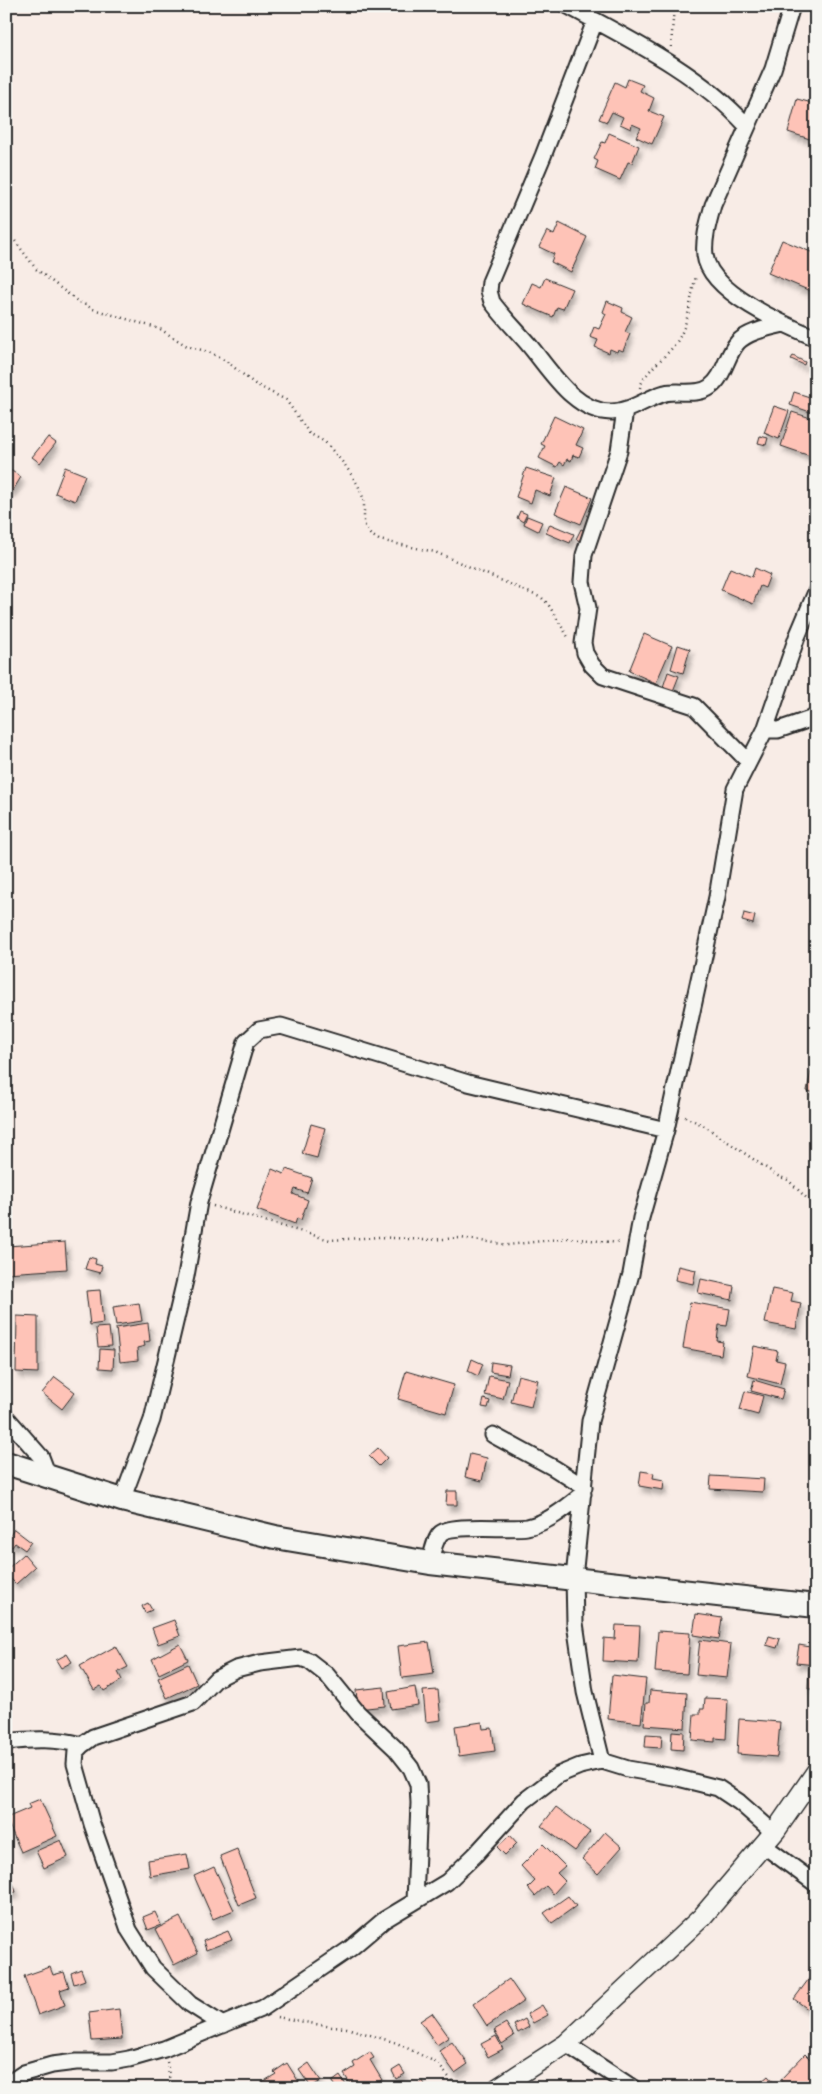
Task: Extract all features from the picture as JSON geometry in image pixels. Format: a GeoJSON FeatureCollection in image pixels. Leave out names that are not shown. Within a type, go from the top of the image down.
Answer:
{"type":"FeatureCollection","features":[{"type":"Feature","properties":{"kind":"main road"},"geometry":{"type":"LineString","coordinates":[[6,1463],[122,1500],[275,1537],[430,1563],[816,1606]]}},
{"type":"Feature","properties":{"kind":"street"},"geometry":{"type":"LineString","coordinates":[[568,6],[670,63],[718,98],[747,126]]}},
{"type":"Feature","properties":{"kind":"street"},"geometry":{"type":"LineString","coordinates":[[792,6],[773,69],[713,205],[707,228],[705,256],[721,285],[784,324],[816,338]]}},
{"type":"Feature","properties":{"kind":"street"},"geometry":{"type":"LineString","coordinates":[[595,20],[543,156],[490,282],[489,291],[492,302],[531,347],[558,383],[588,406],[602,412],[631,408],[665,393],[701,391],[708,388],[717,381],[738,342],[762,330],[784,324]]}},
{"type":"Feature","properties":{"kind":"street"},"geometry":{"type":"LineString","coordinates":[[631,408],[619,451],[584,555],[582,582],[588,608],[583,643],[585,654],[604,676],[694,706],[748,761]]}},
{"type":"Feature","properties":{"kind":"street"},"geometry":{"type":"LineString","coordinates":[[602,1760],[585,1692],[575,1623],[574,1578],[579,1514],[590,1421],[631,1274],[638,1245],[641,1218],[671,1109],[717,897],[736,789],[748,761],[766,730],[797,637],[816,592]]}},
{"type":"Feature","properties":{"kind":"street"},"geometry":{"type":"LineString","coordinates":[[766,730],[778,730],[816,717]]}},
{"type":"Feature","properties":{"kind":"street"},"geometry":{"type":"LineString","coordinates":[[122,1500],[152,1420],[186,1276],[199,1202],[246,1042],[260,1030],[281,1026],[468,1083],[666,1130]]}},
{"type":"Feature","properties":{"kind":"street"},"geometry":{"type":"LineString","coordinates":[[6,1417],[41,1457],[49,1478]]}},
{"type":"Feature","properties":{"kind":"street"},"geometry":{"type":"LineString","coordinates":[[493,1436],[554,1468],[583,1490]]}},
{"type":"Feature","properties":{"kind":"street"},"geometry":{"type":"LineString","coordinates":[[430,1563],[437,1540],[440,1534],[446,1530],[479,1527],[498,1529],[528,1527],[552,1517],[583,1490]]}},
{"type":"Feature","properties":{"kind":"street"},"geometry":{"type":"LineString","coordinates":[[223,2025],[190,2004],[153,1968],[129,1930],[92,1824],[75,1764],[76,1751],[93,1737],[192,1703],[216,1679],[236,1669],[260,1663],[300,1658],[309,1662],[327,1675],[358,1713],[396,1749],[411,1768],[418,1784],[415,1901]]}},
{"type":"Feature","properties":{"kind":"street"},"geometry":{"type":"LineString","coordinates":[[6,1742],[31,1739],[58,1740],[82,1745]]}},
{"type":"Feature","properties":{"kind":"street"},"geometry":{"type":"LineString","coordinates":[[6,2085],[24,2073],[52,2065],[76,2062],[112,2062],[130,2059],[164,2048],[263,2008],[351,1948],[384,1920],[447,1882],[475,1855],[524,1801],[558,1775],[602,1760],[628,1769],[674,1777],[718,1788],[739,1802],[768,1839],[816,1884]]}},
{"type":"Feature","properties":{"kind":"street"},"geometry":{"type":"LineString","coordinates":[[498,2088],[566,2044],[702,1917],[768,1839],[816,1772]]}},
{"type":"Feature","properties":{"kind":"street"},"geometry":{"type":"LineString","coordinates":[[566,2044],[633,2088]]}},
{"type":"Feature","properties":{"kind":"path"},"geometry":{"type":"LineString","coordinates":[[670,63],[674,6]]}},
{"type":"Feature","properties":{"kind":"path"},"geometry":{"type":"LineString","coordinates":[[6,239],[15,240],[36,269],[76,300],[93,309],[160,329],[187,346],[209,352],[226,361],[256,384],[286,400],[309,433],[325,442],[345,465],[358,485],[364,500],[364,524],[370,534],[379,540],[435,552],[542,598],[548,604],[564,633],[585,654]]}},
{"type":"Feature","properties":{"kind":"path"},"geometry":{"type":"LineString","coordinates":[[631,408],[641,383],[671,351],[687,323],[696,275],[705,256]]}},
{"type":"Feature","properties":{"kind":"path"},"geometry":{"type":"LineString","coordinates":[[671,1109],[703,1125],[778,1176],[788,1180],[816,1207]]}},
{"type":"Feature","properties":{"kind":"path"},"geometry":{"type":"LineString","coordinates":[[199,1202],[330,1240],[380,1237],[423,1240],[461,1238],[508,1245],[568,1238],[638,1245]]}},
{"type":"Feature","properties":{"kind":"path"},"geometry":{"type":"LineString","coordinates":[[248,2014],[347,2028],[397,2043],[437,2063],[458,2088]]}},
{"type":"Feature","properties":{"kind":"path"},"geometry":{"type":"LineString","coordinates":[[164,2048],[171,2088]]}},
{"type":"Feature","properties":{"kind":"building"},"geometry":{"type":"Polygon","coordinates":[[[628,79],[643,85],[640,91],[654,98],[649,111],[664,117],[652,144],[636,137],[641,128],[632,124],[631,129],[620,124],[623,117],[612,112],[607,122],[599,119],[615,82],[625,87],[628,79]]]}},
{"type":"Feature","properties":{"kind":"building"},"geometry":{"type":"Polygon","coordinates":[[[797,99],[816,104],[816,141],[788,132],[797,99]]]}},
{"type":"Feature","properties":{"kind":"building"},"geometry":{"type":"Polygon","coordinates":[[[609,133],[639,146],[632,163],[628,162],[620,180],[595,169],[598,161],[594,159],[602,142],[605,143],[609,133]]]}},
{"type":"Feature","properties":{"kind":"building"},"geometry":{"type":"Polygon","coordinates":[[[559,223],[587,237],[571,272],[551,262],[554,254],[539,247],[547,231],[554,235],[559,223]]]}},
{"type":"Feature","properties":{"kind":"building"},"geometry":{"type":"Polygon","coordinates":[[[782,240],[816,254],[815,293],[768,273],[782,240]]]}},
{"type":"Feature","properties":{"kind":"building"},"geometry":{"type":"Polygon","coordinates":[[[545,278],[572,289],[563,309],[557,307],[553,317],[523,304],[532,283],[541,287],[545,278]]]}},
{"type":"Feature","properties":{"kind":"building"},"geometry":{"type":"Polygon","coordinates":[[[607,301],[623,308],[622,312],[632,317],[625,332],[630,334],[623,351],[618,349],[617,352],[610,349],[609,353],[595,347],[598,340],[590,337],[594,327],[599,329],[606,314],[603,312],[607,301]]]}},
{"type":"Feature","properties":{"kind":"building"},"geometry":{"type":"Polygon","coordinates":[[[793,356],[805,362],[804,365],[791,359],[793,356]]]}},
{"type":"Feature","properties":{"kind":"building"},"geometry":{"type":"Polygon","coordinates":[[[794,392],[816,399],[816,414],[790,405],[794,392]]]}},
{"type":"Feature","properties":{"kind":"building"},"geometry":{"type":"Polygon","coordinates":[[[774,406],[789,411],[779,439],[764,433],[774,406]]]}},
{"type":"Feature","properties":{"kind":"building"},"geometry":{"type":"Polygon","coordinates":[[[792,412],[814,419],[813,423],[816,424],[816,458],[781,446],[792,412]]]}},
{"type":"Feature","properties":{"kind":"building"},"geometry":{"type":"Polygon","coordinates":[[[554,416],[583,430],[576,445],[583,448],[579,457],[573,455],[571,461],[567,459],[564,465],[560,462],[557,467],[539,458],[545,446],[541,444],[554,416]]]}},
{"type":"Feature","properties":{"kind":"building"},"geometry":{"type":"Polygon","coordinates":[[[760,436],[768,438],[766,445],[758,443],[760,436]]]}},
{"type":"Feature","properties":{"kind":"building"},"geometry":{"type":"Polygon","coordinates":[[[48,437],[56,443],[40,463],[32,457],[48,437]]]}},
{"type":"Feature","properties":{"kind":"building"},"geometry":{"type":"Polygon","coordinates":[[[65,467],[85,475],[75,501],[55,493],[65,467]]]}},
{"type":"Feature","properties":{"kind":"building"},"geometry":{"type":"Polygon","coordinates":[[[7,468],[21,477],[12,492],[6,488],[7,468]]]}},
{"type":"Feature","properties":{"kind":"building"},"geometry":{"type":"Polygon","coordinates":[[[526,468],[556,478],[550,496],[535,490],[531,503],[516,497],[526,468]]]}},
{"type":"Feature","properties":{"kind":"building"},"geometry":{"type":"Polygon","coordinates":[[[566,487],[592,498],[581,524],[555,513],[566,487]]]}},
{"type":"Feature","properties":{"kind":"building"},"geometry":{"type":"Polygon","coordinates":[[[520,511],[527,514],[523,522],[517,518],[520,511]]]}},
{"type":"Feature","properties":{"kind":"building"},"geometry":{"type":"Polygon","coordinates":[[[527,516],[542,522],[538,531],[524,524],[527,516]]]}},
{"type":"Feature","properties":{"kind":"building"},"geometry":{"type":"Polygon","coordinates":[[[550,524],[574,534],[570,543],[546,533],[550,524]]]}},
{"type":"Feature","properties":{"kind":"building"},"geometry":{"type":"Polygon","coordinates":[[[581,529],[589,532],[584,543],[576,539],[581,529]]]}},
{"type":"Feature","properties":{"kind":"building"},"geometry":{"type":"Polygon","coordinates":[[[730,568],[752,577],[755,568],[770,575],[765,588],[760,586],[753,604],[721,590],[730,568]]]}},
{"type":"Feature","properties":{"kind":"building"},"geometry":{"type":"Polygon","coordinates":[[[644,634],[672,646],[656,683],[629,671],[644,634]]]}},
{"type":"Feature","properties":{"kind":"building"},"geometry":{"type":"Polygon","coordinates":[[[678,645],[690,649],[683,673],[671,669],[678,645]]]}},
{"type":"Feature","properties":{"kind":"building"},"geometry":{"type":"Polygon","coordinates":[[[668,672],[679,676],[673,691],[663,687],[668,672]]]}},
{"type":"Feature","properties":{"kind":"building"},"geometry":{"type":"Polygon","coordinates":[[[744,913],[755,916],[753,924],[742,921],[744,913]]]}},
{"type":"Feature","properties":{"kind":"building"},"geometry":{"type":"Polygon","coordinates":[[[816,1051],[816,1093],[807,1091],[816,1051]]]}},
{"type":"Feature","properties":{"kind":"building"},"geometry":{"type":"Polygon","coordinates":[[[311,1124],[325,1128],[317,1158],[302,1154],[311,1124]]]}},
{"type":"Feature","properties":{"kind":"building"},"geometry":{"type":"Polygon","coordinates":[[[272,1169],[284,1174],[286,1169],[312,1178],[307,1193],[295,1189],[293,1194],[308,1200],[301,1220],[297,1218],[295,1224],[257,1210],[272,1169]]]}},
{"type":"Feature","properties":{"kind":"building"},"geometry":{"type":"Polygon","coordinates":[[[65,1242],[67,1269],[6,1273],[7,1246],[65,1242]]]}},
{"type":"Feature","properties":{"kind":"building"},"geometry":{"type":"Polygon","coordinates":[[[89,1257],[96,1259],[95,1264],[102,1266],[100,1273],[85,1269],[89,1257]]]}},
{"type":"Feature","properties":{"kind":"building"},"geometry":{"type":"Polygon","coordinates":[[[678,1266],[696,1270],[693,1284],[675,1280],[678,1266]]]}},
{"type":"Feature","properties":{"kind":"building"},"geometry":{"type":"Polygon","coordinates":[[[701,1279],[734,1286],[732,1300],[698,1293],[701,1279]]]}},
{"type":"Feature","properties":{"kind":"building"},"geometry":{"type":"Polygon","coordinates":[[[772,1289],[793,1293],[791,1301],[801,1303],[796,1329],[765,1323],[772,1289]]]}},
{"type":"Feature","properties":{"kind":"building"},"geometry":{"type":"Polygon","coordinates":[[[100,1290],[103,1323],[90,1325],[86,1291],[100,1290]]]}},
{"type":"Feature","properties":{"kind":"building"},"geometry":{"type":"Polygon","coordinates":[[[690,1302],[730,1309],[727,1326],[719,1325],[717,1341],[723,1342],[721,1355],[683,1348],[690,1302]]]}},
{"type":"Feature","properties":{"kind":"building"},"geometry":{"type":"Polygon","coordinates":[[[139,1303],[142,1321],[116,1325],[113,1307],[139,1303]]]}},
{"type":"Feature","properties":{"kind":"building"},"geometry":{"type":"Polygon","coordinates":[[[17,1316],[38,1317],[38,1373],[16,1372],[17,1316]]]}},
{"type":"Feature","properties":{"kind":"building"},"geometry":{"type":"Polygon","coordinates":[[[148,1323],[150,1341],[144,1342],[145,1346],[137,1348],[138,1360],[120,1362],[116,1328],[148,1323]]]}},
{"type":"Feature","properties":{"kind":"building"},"geometry":{"type":"Polygon","coordinates":[[[109,1327],[111,1346],[98,1347],[96,1328],[109,1327]]]}},
{"type":"Feature","properties":{"kind":"building"},"geometry":{"type":"Polygon","coordinates":[[[754,1346],[778,1351],[776,1360],[785,1362],[780,1384],[748,1376],[754,1346]]]}},
{"type":"Feature","properties":{"kind":"building"},"geometry":{"type":"Polygon","coordinates":[[[100,1349],[114,1350],[113,1369],[99,1368],[100,1349]]]}},
{"type":"Feature","properties":{"kind":"building"},"geometry":{"type":"Polygon","coordinates":[[[472,1359],[483,1364],[478,1376],[468,1371],[472,1359]]]}},
{"type":"Feature","properties":{"kind":"building"},"geometry":{"type":"Polygon","coordinates":[[[491,1362],[510,1365],[508,1375],[490,1372],[491,1362]]]}},
{"type":"Feature","properties":{"kind":"building"},"geometry":{"type":"Polygon","coordinates":[[[406,1371],[454,1385],[446,1413],[398,1399],[406,1371]]]}},
{"type":"Feature","properties":{"kind":"building"},"geometry":{"type":"Polygon","coordinates":[[[518,1375],[538,1380],[531,1407],[511,1402],[518,1375]]]}},
{"type":"Feature","properties":{"kind":"building"},"geometry":{"type":"Polygon","coordinates":[[[489,1376],[508,1380],[503,1399],[485,1395],[489,1376]]]}},
{"type":"Feature","properties":{"kind":"building"},"geometry":{"type":"Polygon","coordinates":[[[55,1377],[75,1392],[62,1409],[42,1393],[55,1377]]]}},
{"type":"Feature","properties":{"kind":"building"},"geometry":{"type":"Polygon","coordinates":[[[754,1380],[784,1389],[781,1399],[751,1391],[754,1380]]]}},
{"type":"Feature","properties":{"kind":"building"},"geometry":{"type":"Polygon","coordinates":[[[745,1391],[763,1396],[758,1415],[740,1410],[745,1391]]]}},
{"type":"Feature","properties":{"kind":"building"},"geometry":{"type":"Polygon","coordinates":[[[484,1399],[490,1401],[488,1408],[482,1407],[484,1399]]]}},
{"type":"Feature","properties":{"kind":"building"},"geometry":{"type":"Polygon","coordinates":[[[378,1448],[387,1458],[379,1466],[369,1456],[378,1448]]]}},
{"type":"Feature","properties":{"kind":"building"},"geometry":{"type":"Polygon","coordinates":[[[470,1454],[487,1458],[482,1481],[465,1477],[470,1454]]]}},
{"type":"Feature","properties":{"kind":"building"},"geometry":{"type":"Polygon","coordinates":[[[641,1471],[654,1473],[653,1478],[664,1480],[663,1490],[639,1486],[641,1471]]]}},
{"type":"Feature","properties":{"kind":"building"},"geometry":{"type":"Polygon","coordinates":[[[711,1476],[764,1479],[763,1492],[710,1489],[711,1476]]]}},
{"type":"Feature","properties":{"kind":"building"},"geometry":{"type":"Polygon","coordinates":[[[447,1491],[457,1491],[457,1505],[446,1505],[447,1491]]]}},
{"type":"Feature","properties":{"kind":"building"},"geometry":{"type":"Polygon","coordinates":[[[14,1529],[31,1542],[25,1550],[15,1543],[12,1547],[6,1542],[14,1529]]]}},
{"type":"Feature","properties":{"kind":"building"},"geometry":{"type":"Polygon","coordinates":[[[24,1554],[35,1567],[16,1584],[6,1574],[6,1570],[24,1554]]]}},
{"type":"Feature","properties":{"kind":"building"},"geometry":{"type":"Polygon","coordinates":[[[148,1603],[152,1610],[145,1613],[142,1606],[148,1603]]]}},
{"type":"Feature","properties":{"kind":"building"},"geometry":{"type":"Polygon","coordinates":[[[696,1614],[722,1618],[719,1639],[693,1635],[696,1614]]]}},
{"type":"Feature","properties":{"kind":"building"},"geometry":{"type":"Polygon","coordinates":[[[174,1620],[180,1636],[158,1644],[152,1628],[174,1620]]]}},
{"type":"Feature","properties":{"kind":"building"},"geometry":{"type":"Polygon","coordinates":[[[616,1625],[640,1626],[638,1663],[603,1661],[604,1638],[615,1639],[616,1625]]]}},
{"type":"Feature","properties":{"kind":"building"},"geometry":{"type":"Polygon","coordinates":[[[658,1631],[690,1633],[687,1674],[655,1672],[658,1631]]]}},
{"type":"Feature","properties":{"kind":"building"},"geometry":{"type":"Polygon","coordinates":[[[769,1636],[780,1639],[777,1648],[766,1645],[769,1636]]]}},
{"type":"Feature","properties":{"kind":"building"},"geometry":{"type":"Polygon","coordinates":[[[700,1640],[731,1644],[727,1678],[696,1675],[700,1640]]]}},
{"type":"Feature","properties":{"kind":"building"},"geometry":{"type":"Polygon","coordinates":[[[429,1642],[434,1674],[402,1678],[398,1646],[429,1642]]]}},
{"type":"Feature","properties":{"kind":"building"},"geometry":{"type":"Polygon","coordinates":[[[180,1644],[188,1660],[159,1674],[152,1659],[180,1644]]]}},
{"type":"Feature","properties":{"kind":"building"},"geometry":{"type":"Polygon","coordinates":[[[799,1645],[816,1648],[816,1665],[796,1663],[799,1645]]]}},
{"type":"Feature","properties":{"kind":"building"},"geometry":{"type":"Polygon","coordinates":[[[116,1646],[128,1667],[118,1672],[122,1680],[104,1691],[101,1686],[94,1690],[80,1666],[116,1646]]]}},
{"type":"Feature","properties":{"kind":"building"},"geometry":{"type":"Polygon","coordinates":[[[67,1654],[72,1662],[61,1668],[56,1660],[67,1654]]]}},
{"type":"Feature","properties":{"kind":"building"},"geometry":{"type":"Polygon","coordinates":[[[188,1664],[197,1684],[167,1698],[158,1678],[188,1664]]]}},
{"type":"Feature","properties":{"kind":"building"},"geometry":{"type":"Polygon","coordinates":[[[809,1668],[816,1668],[816,1689],[808,1689],[809,1668]]]}},
{"type":"Feature","properties":{"kind":"building"},"geometry":{"type":"Polygon","coordinates":[[[612,1675],[646,1679],[641,1723],[608,1719],[612,1675]]]}},
{"type":"Feature","properties":{"kind":"building"},"geometry":{"type":"Polygon","coordinates":[[[384,1687],[385,1706],[358,1709],[356,1690],[384,1687]]]}},
{"type":"Feature","properties":{"kind":"building"},"geometry":{"type":"Polygon","coordinates":[[[415,1687],[418,1705],[391,1709],[388,1692],[415,1687]]]}},
{"type":"Feature","properties":{"kind":"building"},"geometry":{"type":"Polygon","coordinates":[[[438,1690],[441,1720],[426,1722],[423,1691],[438,1690]]]}},
{"type":"Feature","properties":{"kind":"building"},"geometry":{"type":"Polygon","coordinates":[[[650,1690],[687,1693],[685,1728],[644,1725],[646,1703],[649,1703],[650,1690]]]}},
{"type":"Feature","properties":{"kind":"building"},"geometry":{"type":"Polygon","coordinates":[[[705,1698],[728,1699],[726,1739],[715,1738],[715,1742],[692,1740],[694,1714],[700,1714],[700,1709],[704,1709],[705,1698]]]}},
{"type":"Feature","properties":{"kind":"building"},"geometry":{"type":"Polygon","coordinates":[[[739,1719],[780,1722],[777,1757],[737,1754],[739,1719]]]}},
{"type":"Feature","properties":{"kind":"building"},"geometry":{"type":"Polygon","coordinates":[[[482,1722],[483,1729],[492,1728],[495,1751],[459,1756],[455,1726],[482,1722]]]}},
{"type":"Feature","properties":{"kind":"building"},"geometry":{"type":"Polygon","coordinates":[[[672,1731],[684,1732],[683,1750],[671,1749],[672,1731]]]}},
{"type":"Feature","properties":{"kind":"building"},"geometry":{"type":"Polygon","coordinates":[[[646,1734],[662,1735],[661,1748],[645,1747],[646,1734]]]}},
{"type":"Feature","properties":{"kind":"building"},"geometry":{"type":"Polygon","coordinates":[[[40,1799],[57,1836],[21,1852],[6,1818],[30,1808],[28,1804],[40,1799]]]}},
{"type":"Feature","properties":{"kind":"building"},"geometry":{"type":"Polygon","coordinates":[[[556,1807],[590,1832],[575,1851],[541,1826],[556,1807]]]}},
{"type":"Feature","properties":{"kind":"building"},"geometry":{"type":"Polygon","coordinates":[[[605,1832],[622,1847],[598,1874],[582,1859],[605,1832]]]}},
{"type":"Feature","properties":{"kind":"building"},"geometry":{"type":"Polygon","coordinates":[[[510,1835],[517,1843],[505,1855],[497,1847],[510,1835]]]}},
{"type":"Feature","properties":{"kind":"building"},"geometry":{"type":"Polygon","coordinates":[[[61,1840],[68,1857],[44,1868],[36,1851],[61,1840]]]}},
{"type":"Feature","properties":{"kind":"building"},"geometry":{"type":"Polygon","coordinates":[[[543,1844],[565,1866],[557,1873],[565,1881],[553,1894],[546,1886],[535,1896],[528,1888],[535,1881],[521,1866],[543,1844]]]}},
{"type":"Feature","properties":{"kind":"building"},"geometry":{"type":"Polygon","coordinates":[[[237,1849],[256,1898],[239,1905],[220,1856],[237,1849]]]}},
{"type":"Feature","properties":{"kind":"building"},"geometry":{"type":"Polygon","coordinates":[[[187,1854],[190,1869],[150,1876],[148,1860],[187,1854]]]}},
{"type":"Feature","properties":{"kind":"building"},"geometry":{"type":"Polygon","coordinates":[[[214,1867],[234,1910],[213,1919],[194,1876],[214,1867]]]}},
{"type":"Feature","properties":{"kind":"building"},"geometry":{"type":"Polygon","coordinates":[[[13,1883],[16,1892],[6,1894],[6,1885],[13,1883]]]}},
{"type":"Feature","properties":{"kind":"building"},"geometry":{"type":"Polygon","coordinates":[[[568,1896],[576,1906],[552,1923],[544,1913],[568,1896]]]}},
{"type":"Feature","properties":{"kind":"building"},"geometry":{"type":"Polygon","coordinates":[[[155,1912],[161,1925],[148,1930],[143,1917],[155,1912]]]}},
{"type":"Feature","properties":{"kind":"building"},"geometry":{"type":"Polygon","coordinates":[[[180,1917],[198,1953],[174,1965],[156,1929],[180,1917]]]}},
{"type":"Feature","properties":{"kind":"building"},"geometry":{"type":"Polygon","coordinates":[[[228,1931],[232,1940],[206,1950],[203,1941],[228,1931]]]}},
{"type":"Feature","properties":{"kind":"building"},"geometry":{"type":"Polygon","coordinates":[[[50,1967],[53,1975],[64,1972],[69,1987],[60,1990],[65,2005],[38,2015],[24,1976],[50,1967]]]}},
{"type":"Feature","properties":{"kind":"building"},"geometry":{"type":"Polygon","coordinates":[[[81,1969],[85,1980],[74,1984],[71,1973],[81,1969]]]}},
{"type":"Feature","properties":{"kind":"building"},"geometry":{"type":"Polygon","coordinates":[[[814,1972],[816,1973],[816,2015],[794,1999],[814,1972]]]}},
{"type":"Feature","properties":{"kind":"building"},"geometry":{"type":"Polygon","coordinates":[[[509,1979],[524,2001],[487,2026],[473,2004],[509,1979]]]}},
{"type":"Feature","properties":{"kind":"building"},"geometry":{"type":"Polygon","coordinates":[[[542,2005],[548,2015],[533,2023],[527,2014],[542,2005]]]}},
{"type":"Feature","properties":{"kind":"building"},"geometry":{"type":"Polygon","coordinates":[[[119,2009],[122,2039],[92,2041],[89,2013],[119,2009]]]}},
{"type":"Feature","properties":{"kind":"building"},"geometry":{"type":"Polygon","coordinates":[[[432,2013],[449,2037],[437,2045],[420,2021],[432,2013]]]}},
{"type":"Feature","properties":{"kind":"building"},"geometry":{"type":"Polygon","coordinates":[[[525,2019],[529,2027],[518,2033],[514,2025],[525,2019]]]}},
{"type":"Feature","properties":{"kind":"building"},"geometry":{"type":"Polygon","coordinates":[[[506,2023],[514,2036],[502,2044],[494,2030],[506,2023]]]}},
{"type":"Feature","properties":{"kind":"building"},"geometry":{"type":"Polygon","coordinates":[[[496,2036],[503,2049],[488,2057],[481,2044],[496,2036]]]}},
{"type":"Feature","properties":{"kind":"building"},"geometry":{"type":"Polygon","coordinates":[[[452,2042],[468,2064],[455,2073],[439,2051],[452,2042]]]}},
{"type":"Feature","properties":{"kind":"building"},"geometry":{"type":"Polygon","coordinates":[[[370,2052],[374,2058],[370,2060],[382,2080],[377,2083],[379,2087],[353,2088],[344,2074],[355,2067],[353,2063],[370,2052]]]}},
{"type":"Feature","properties":{"kind":"building"},"geometry":{"type":"Polygon","coordinates":[[[805,2054],[816,2065],[816,2088],[789,2088],[780,2080],[805,2054]]]}},
{"type":"Feature","properties":{"kind":"building"},"geometry":{"type":"Polygon","coordinates":[[[287,2063],[302,2087],[264,2088],[261,2083],[276,2074],[274,2072],[287,2063]]]}},
{"type":"Feature","properties":{"kind":"building"},"geometry":{"type":"Polygon","coordinates":[[[309,2063],[321,2081],[311,2087],[299,2070],[309,2063]]]}},
{"type":"Feature","properties":{"kind":"building"},"geometry":{"type":"Polygon","coordinates":[[[400,2066],[405,2074],[396,2079],[392,2071],[400,2066]]]}},
{"type":"Feature","properties":{"kind":"building"},"geometry":{"type":"Polygon","coordinates":[[[340,2076],[348,2088],[336,2088],[332,2082],[340,2076]]]}},
{"type":"Feature","properties":{"kind":"building"},"geometry":{"type":"Polygon","coordinates":[[[768,2076],[775,2084],[770,2088],[754,2088],[768,2076]]]}},
{"type":"Feature","properties":{"kind":"building"},"geometry":{"type":"Polygon","coordinates":[[[423,2081],[427,2088],[412,2088],[423,2081]]]}}]}
